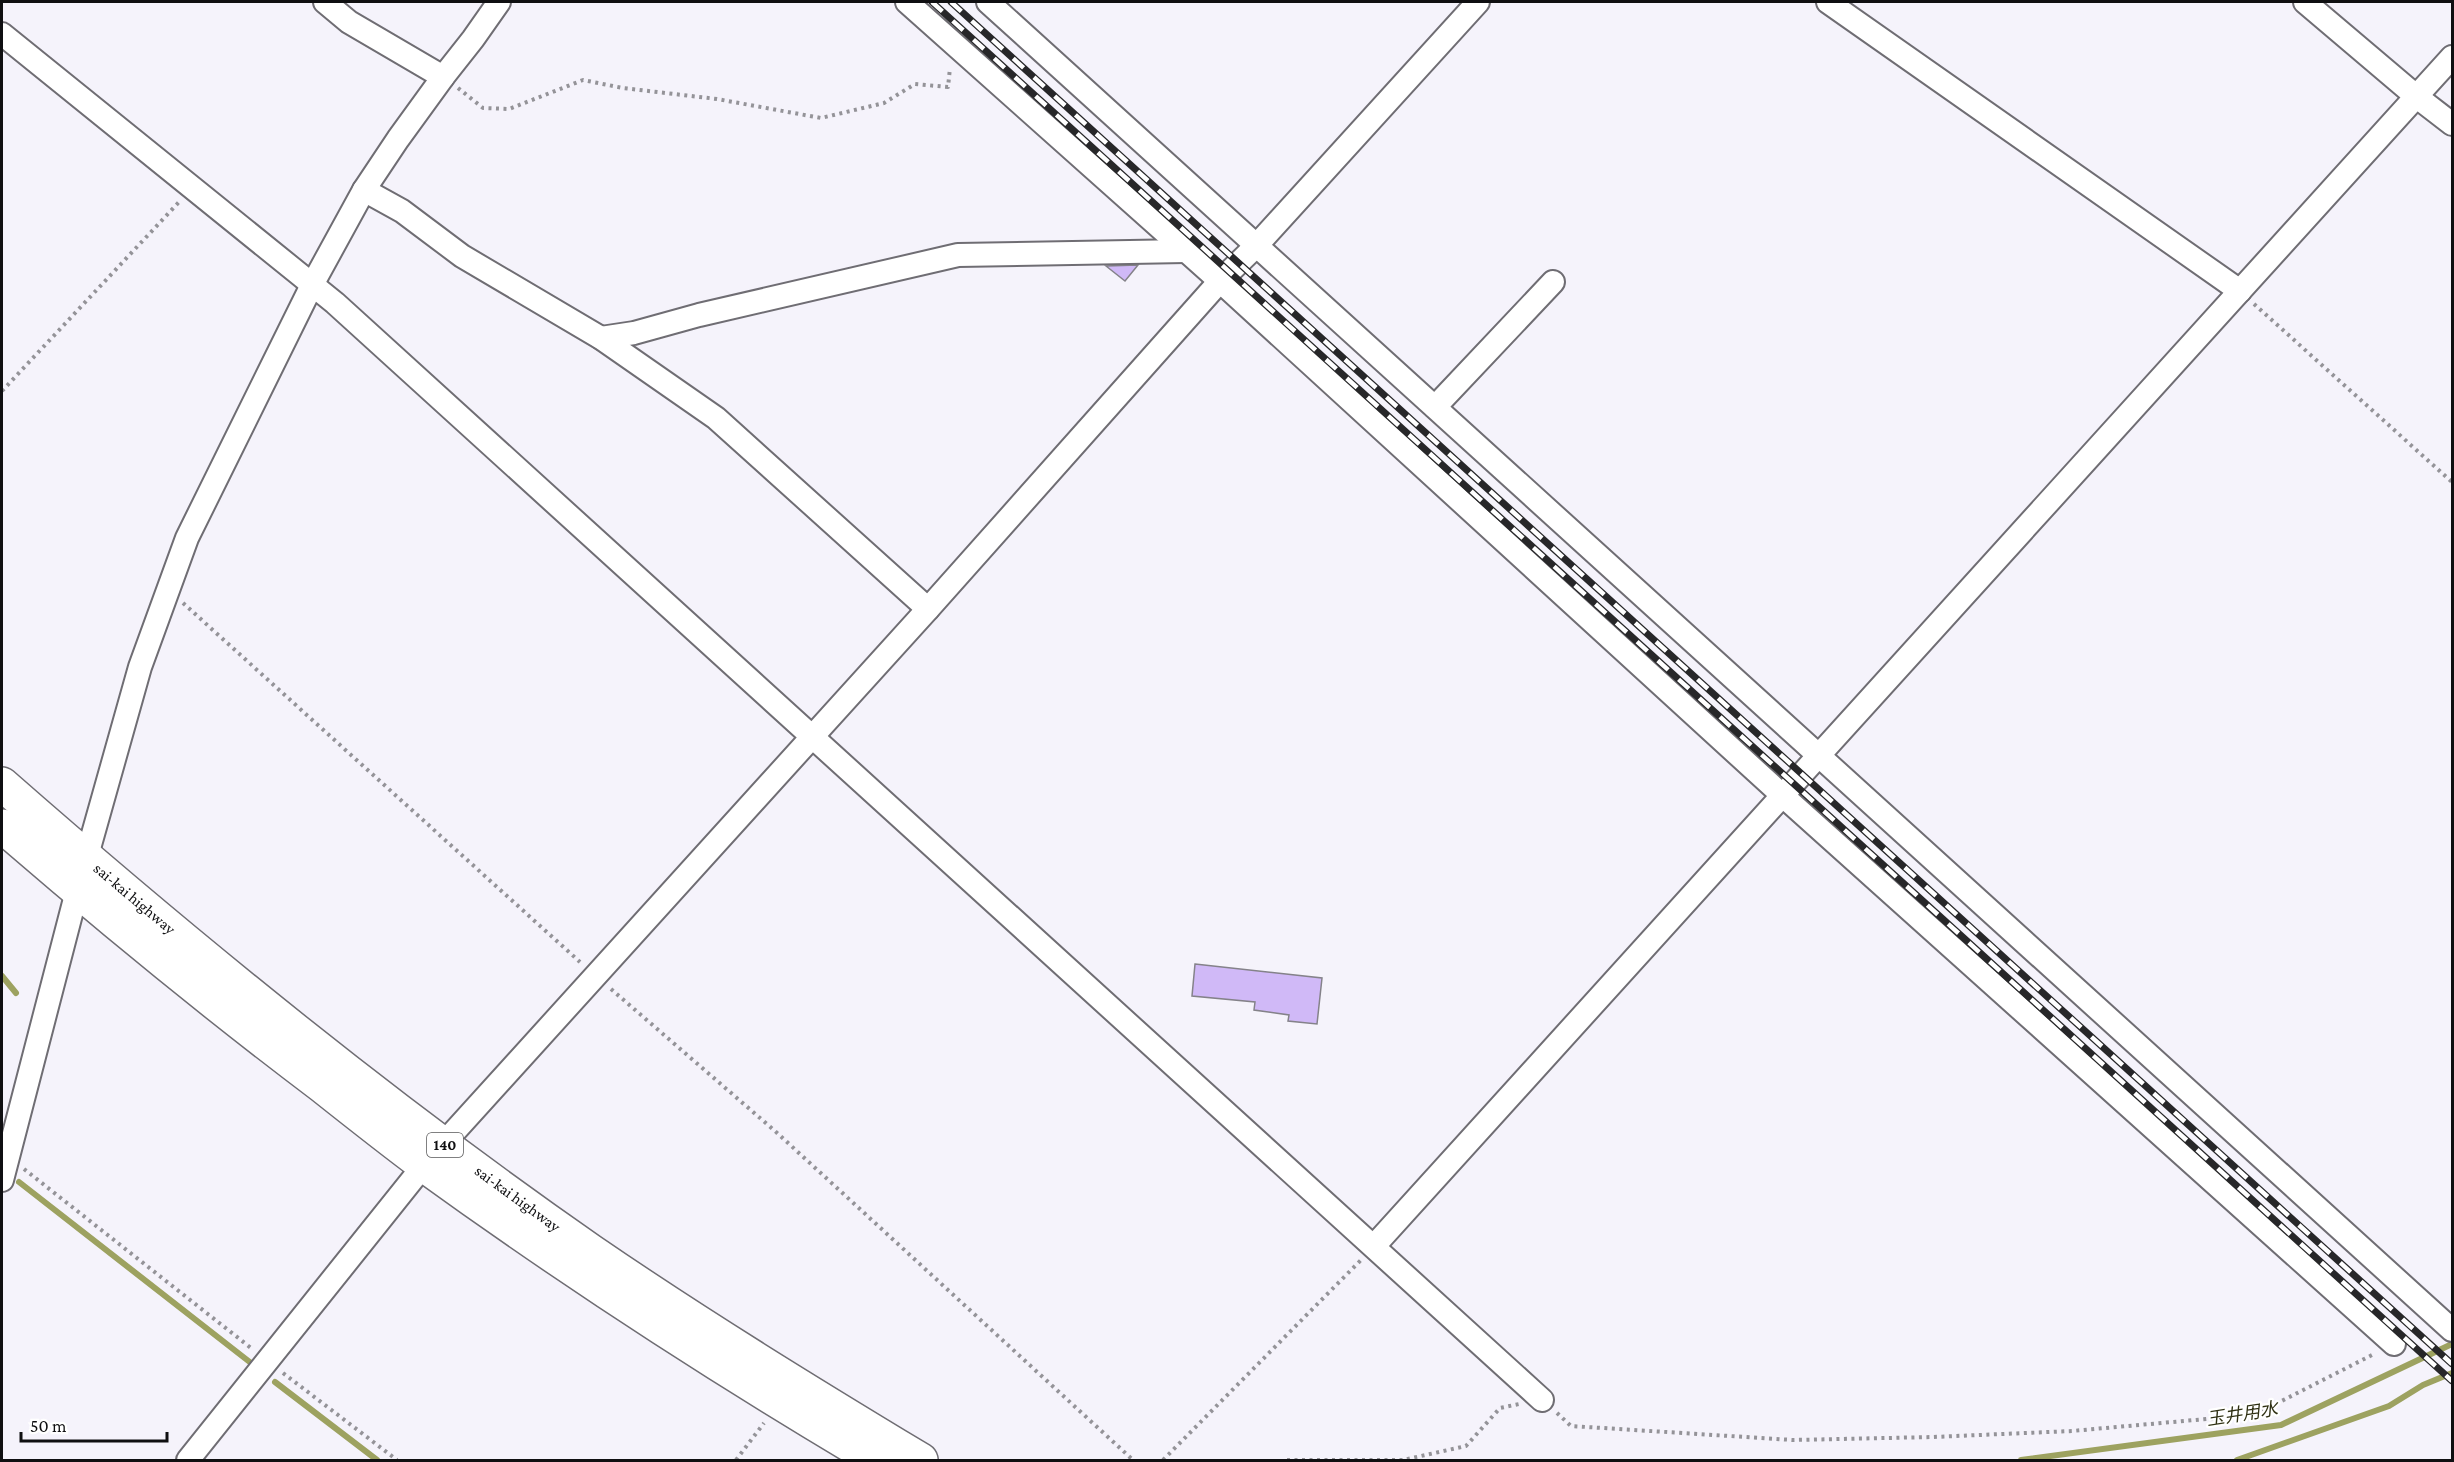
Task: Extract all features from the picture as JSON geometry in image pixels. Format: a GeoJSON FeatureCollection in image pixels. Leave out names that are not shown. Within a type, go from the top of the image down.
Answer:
{"type":"FeatureCollection","features":[{"type":"Feature","properties":{"kind":"highway","name":"sai-kai highway"},"geometry":{"type":"LineString","coordinates":[[2,784],[86,858],[254,997],[433,1154],[579,1273],[779,1403],[875,1461]]}},
{"type":"Feature","properties":{"kind":"highway","name":"sai-kai highway"},"geometry":{"type":"LineString","coordinates":[[2,826],[77,891],[237,1021],[433,1154],[592,1251],[802,1389],[921,1461]]}},
{"type":"Feature","properties":{"kind":"street"},"geometry":{"type":"LineString","coordinates":[[325,2],[349,22],[443,77]]}},
{"type":"Feature","properties":{"kind":"street"},"geometry":{"type":"LineString","coordinates":[[2,1180],[5,1156],[140,667],[187,538],[312,285],[364,190],[499,2]]}},
{"type":"Feature","properties":{"kind":"street"},"geometry":{"type":"LineString","coordinates":[[906,2],[1220,281],[1782,795],[2394,1344]]}},
{"type":"Feature","properties":{"kind":"street"},"geometry":{"type":"LineString","coordinates":[[988,2],[2452,1330]]}},
{"type":"Feature","properties":{"kind":"street"},"geometry":{"type":"LineString","coordinates":[[188,1461],[433,1154],[928,609],[1220,281],[1256,246],[1478,2]]}},
{"type":"Feature","properties":{"kind":"street"},"geometry":{"type":"LineString","coordinates":[[1828,2],[2240,291]]}},
{"type":"Feature","properties":{"kind":"street"},"geometry":{"type":"LineString","coordinates":[[2305,2],[2416,97],[2452,124]]}},
{"type":"Feature","properties":{"kind":"street"},"geometry":{"type":"LineString","coordinates":[[2,34],[335,303],[1542,1400]]}},
{"type":"Feature","properties":{"kind":"street"},"geometry":{"type":"LineString","coordinates":[[1374,1246],[2240,291],[2307,220],[2452,57]]}},
{"type":"Feature","properties":{"kind":"street"},"geometry":{"type":"LineString","coordinates":[[364,190],[402,211],[462,256],[601,338],[716,418],[928,609]]}},
{"type":"Feature","properties":{"kind":"street"},"geometry":{"type":"LineString","coordinates":[[601,338],[634,333],[699,315],[958,255],[1186,251]]}},
{"type":"Feature","properties":{"kind":"street"},"geometry":{"type":"LineString","coordinates":[[1435,407],[1553,282]]}},
{"type":"Feature","properties":{"kind":"path"},"geometry":{"type":"LineString","coordinates":[[443,77],[483,108],[509,109],[583,80],[623,88],[717,99],[821,118],[884,103],[915,84],[948,87],[952,44]]}},
{"type":"Feature","properties":{"kind":"path"},"geometry":{"type":"LineString","coordinates":[[2,391],[192,188]]}},
{"type":"Feature","properties":{"kind":"path"},"geometry":{"type":"LineString","coordinates":[[2240,291],[2452,482]]}},
{"type":"Feature","properties":{"kind":"path"},"geometry":{"type":"LineString","coordinates":[[167,588],[595,975],[783,1137],[1133,1461]]}},
{"type":"Feature","properties":{"kind":"path"},"geometry":{"type":"LineString","coordinates":[[5,1156],[397,1461]]}},
{"type":"Feature","properties":{"kind":"path"},"geometry":{"type":"LineString","coordinates":[[1164,1461],[1374,1246]]}},
{"type":"Feature","properties":{"kind":"path"},"geometry":{"type":"LineString","coordinates":[[1287,1461],[1403,1460],[1466,1446],[1500,1408],[1542,1400],[1571,1425],[1792,1440],[2072,1431],[2256,1414],[2394,1344]]}},
{"type":"Feature","properties":{"kind":"path"},"geometry":{"type":"LineString","coordinates":[[736,1461],[779,1403]]}},
{"type":"Feature","properties":{"kind":"building"},"geometry":{"type":"Polygon","coordinates":[[[1138,265],[1125,281],[1106,266],[1138,265]]]}},
{"type":"Feature","properties":{"kind":"building"},"geometry":{"type":"Polygon","coordinates":[[[1195,964],[1322,978],[1317,1024],[1288,1021],[1289,1015],[1254,1010],[1255,1002],[1192,996],[1195,964]]]}},
{"type":"Feature","properties":{"kind":"waterway"},"geometry":{"type":"LineString","coordinates":[[2,976],[16,993]]}},
{"type":"Feature","properties":{"kind":"waterway"},"geometry":{"type":"LineString","coordinates":[[19,1182],[251,1363]]}},
{"type":"Feature","properties":{"kind":"waterway","name":"玉井用水"},"geometry":{"type":"LineString","coordinates":[[2021,1460],[2281,1425],[2452,1344]]}},
{"type":"Feature","properties":{"kind":"waterway"},"geometry":{"type":"LineString","coordinates":[[2237,1460],[2389,1406],[2423,1385],[2452,1373]]}},
{"type":"Feature","properties":{"kind":"waterway"},"geometry":{"type":"LineString","coordinates":[[275,1382],[377,1460]]}},
{"type":"Feature","properties":{"kind":"railway"},"geometry":{"type":"LineString","coordinates":[[932,2],[2452,1381]]}},
{"type":"Feature","properties":{"kind":"railway"},"geometry":{"type":"LineString","coordinates":[[951,2],[2452,1364]]}}]}
